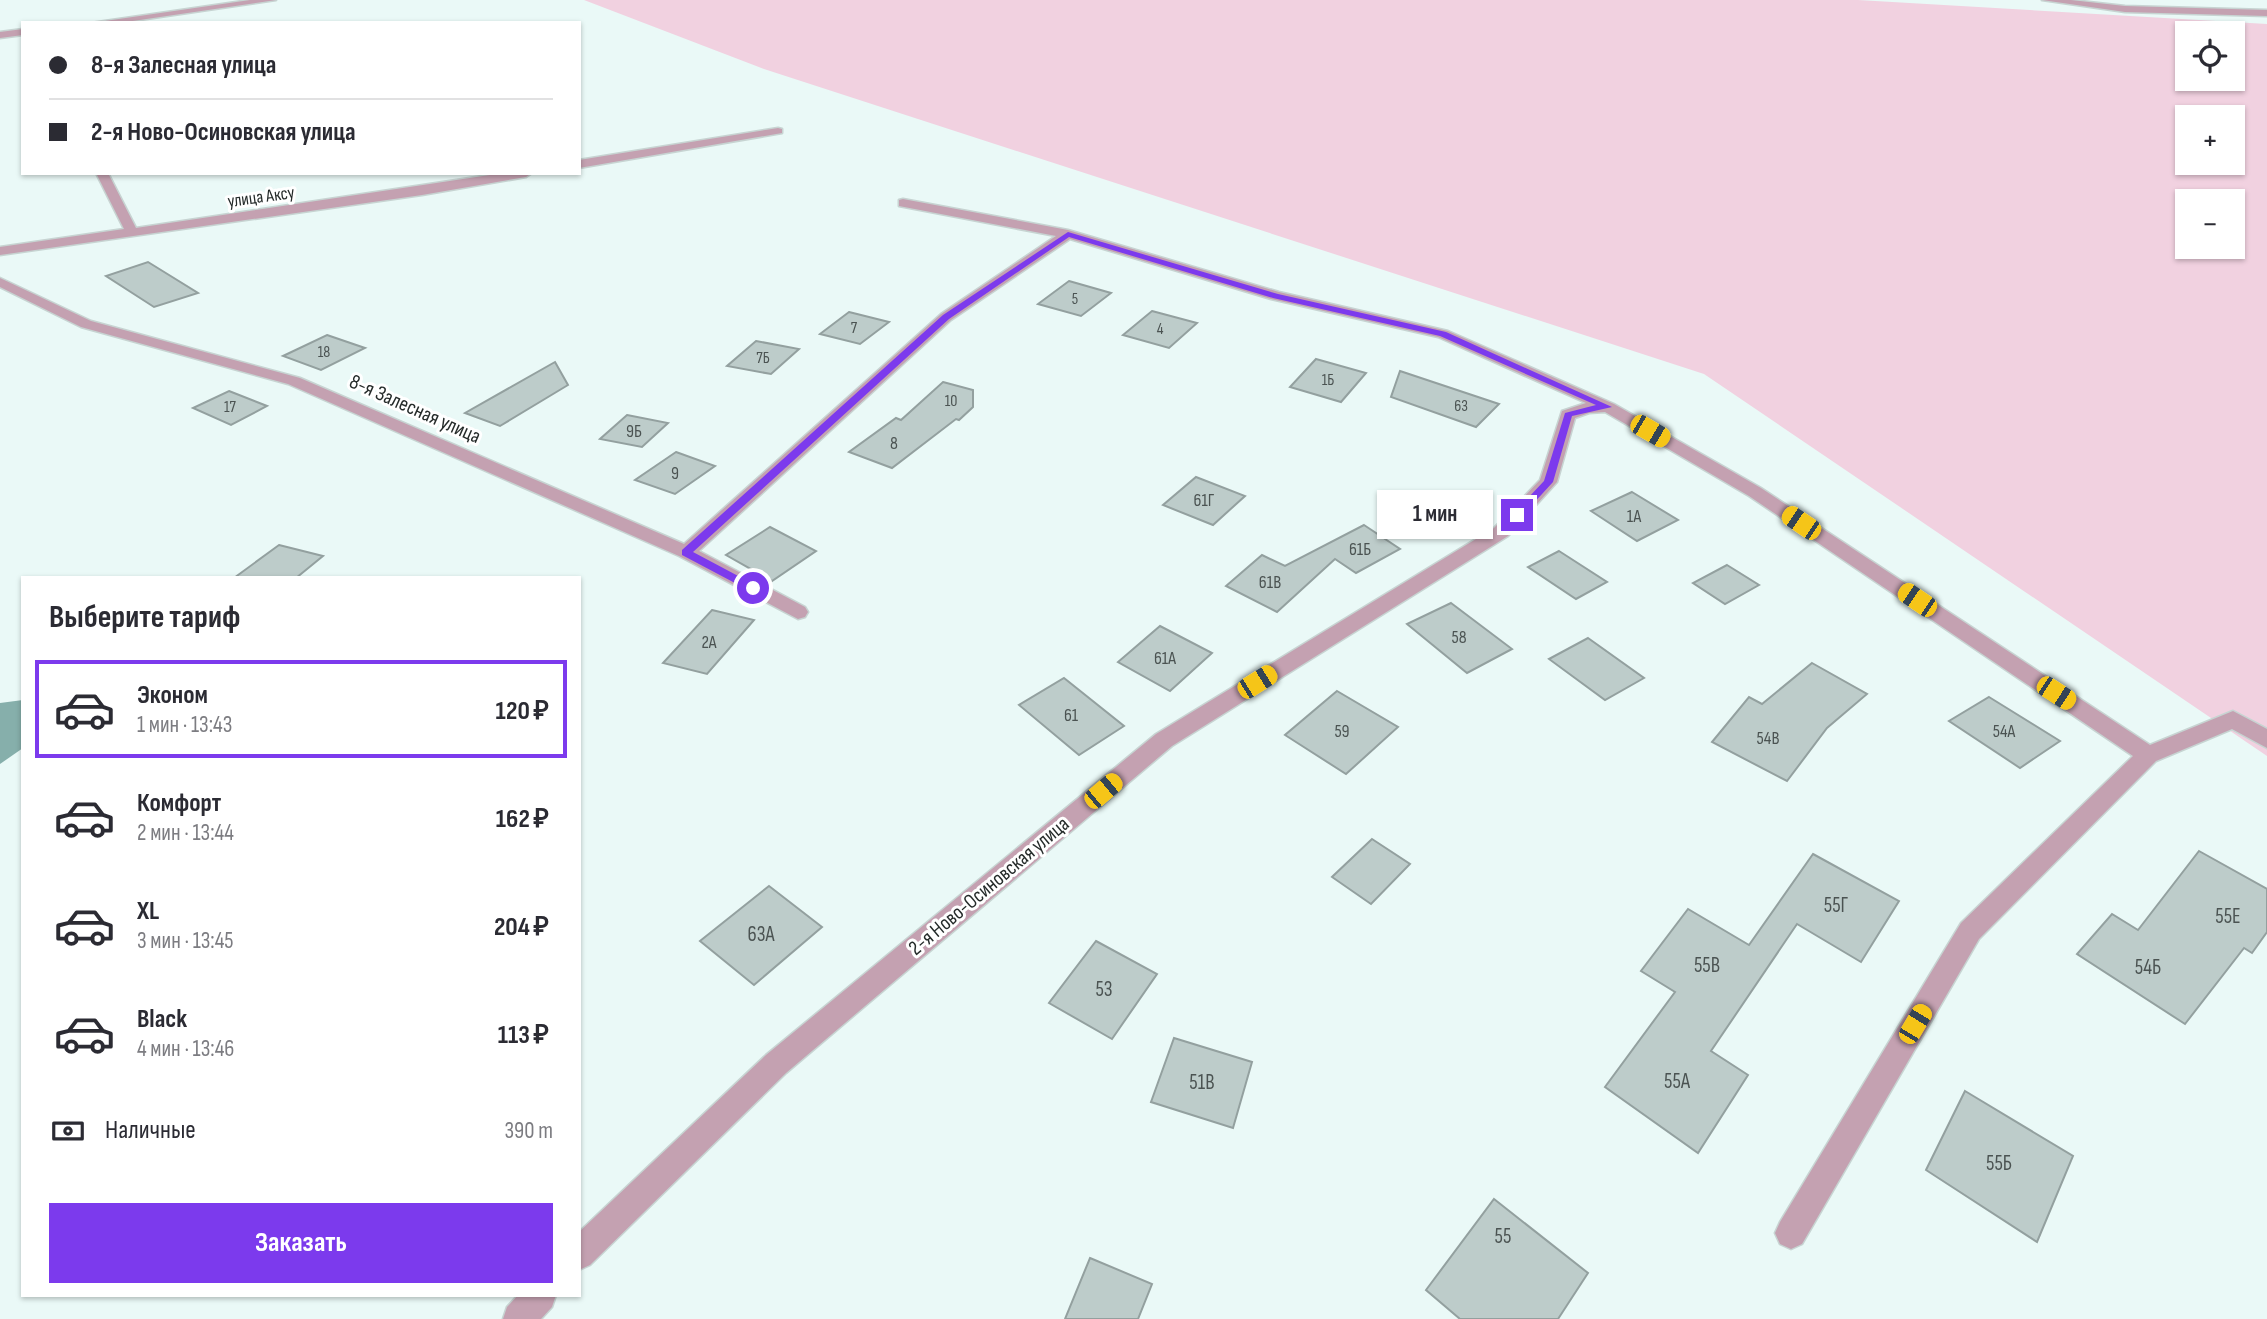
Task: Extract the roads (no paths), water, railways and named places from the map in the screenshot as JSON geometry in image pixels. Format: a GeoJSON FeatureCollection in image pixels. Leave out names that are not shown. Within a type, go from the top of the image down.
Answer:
{"type":"FeatureCollection","features":[{"type":"Feature","properties":{"kind":"street"},"geometry":{"type":"LineString","coordinates":[[111,21],[271,0]]}},
{"type":"Feature","properties":{"kind":"street"},"geometry":{"type":"LineString","coordinates":[[2047,0],[2125,9],[2267,13]]}},
{"type":"Feature","properties":{"kind":"street"},"geometry":{"type":"LineString","coordinates":[[0,35],[21,32]]}},
{"type":"Feature","properties":{"kind":"street"},"geometry":{"type":"LineString","coordinates":[[581,164],[778,131]]}},
{"type":"Feature","properties":{"kind":"street"},"geometry":{"type":"LineString","coordinates":[[103,175],[132,233]]}},
{"type":"Feature","properties":{"kind":"street","name":"улица Аксу"},"geometry":{"type":"LineString","coordinates":[[0,251],[132,233],[418,186],[509,175]]}},
{"type":"Feature","properties":{"kind":"street"},"geometry":{"type":"LineString","coordinates":[[903,203],[1068,234],[1276,296],[1443,334],[1608,407],[1755,492],[2148,755]]}},
{"type":"Feature","properties":{"kind":"street"},"geometry":{"type":"LineString","coordinates":[[686,552],[946,317],[1068,234]]}},
{"type":"Feature","properties":{"kind":"street","name":"8-я Залесная улица"},"geometry":{"type":"LineString","coordinates":[[0,282],[86,324],[294,380],[686,552],[798,612]]}},
{"type":"Feature","properties":{"kind":"street","name":"2-я Ново-Осиновская улица"},"geometry":{"type":"LineString","coordinates":[[581,1252],[776,1064],[1164,740],[1501,532],[1548,482],[1568,415],[1587,408],[1608,407]]}},
{"type":"Feature","properties":{"kind":"street"},"geometry":{"type":"LineString","coordinates":[[1791,1233],[1970,931],[2148,755],[2234,719],[2267,740]]}},
{"type":"Feature","properties":{"kind":"street"},"geometry":{"type":"LineString","coordinates":[[519,1319],[538,1297]]}},
{"type":"Feature","properties":{"kind":"water"},"geometry":{"type":"Polygon","coordinates":[[[21,700],[21,749],[0,764],[0,703],[21,700]]]}}]}
